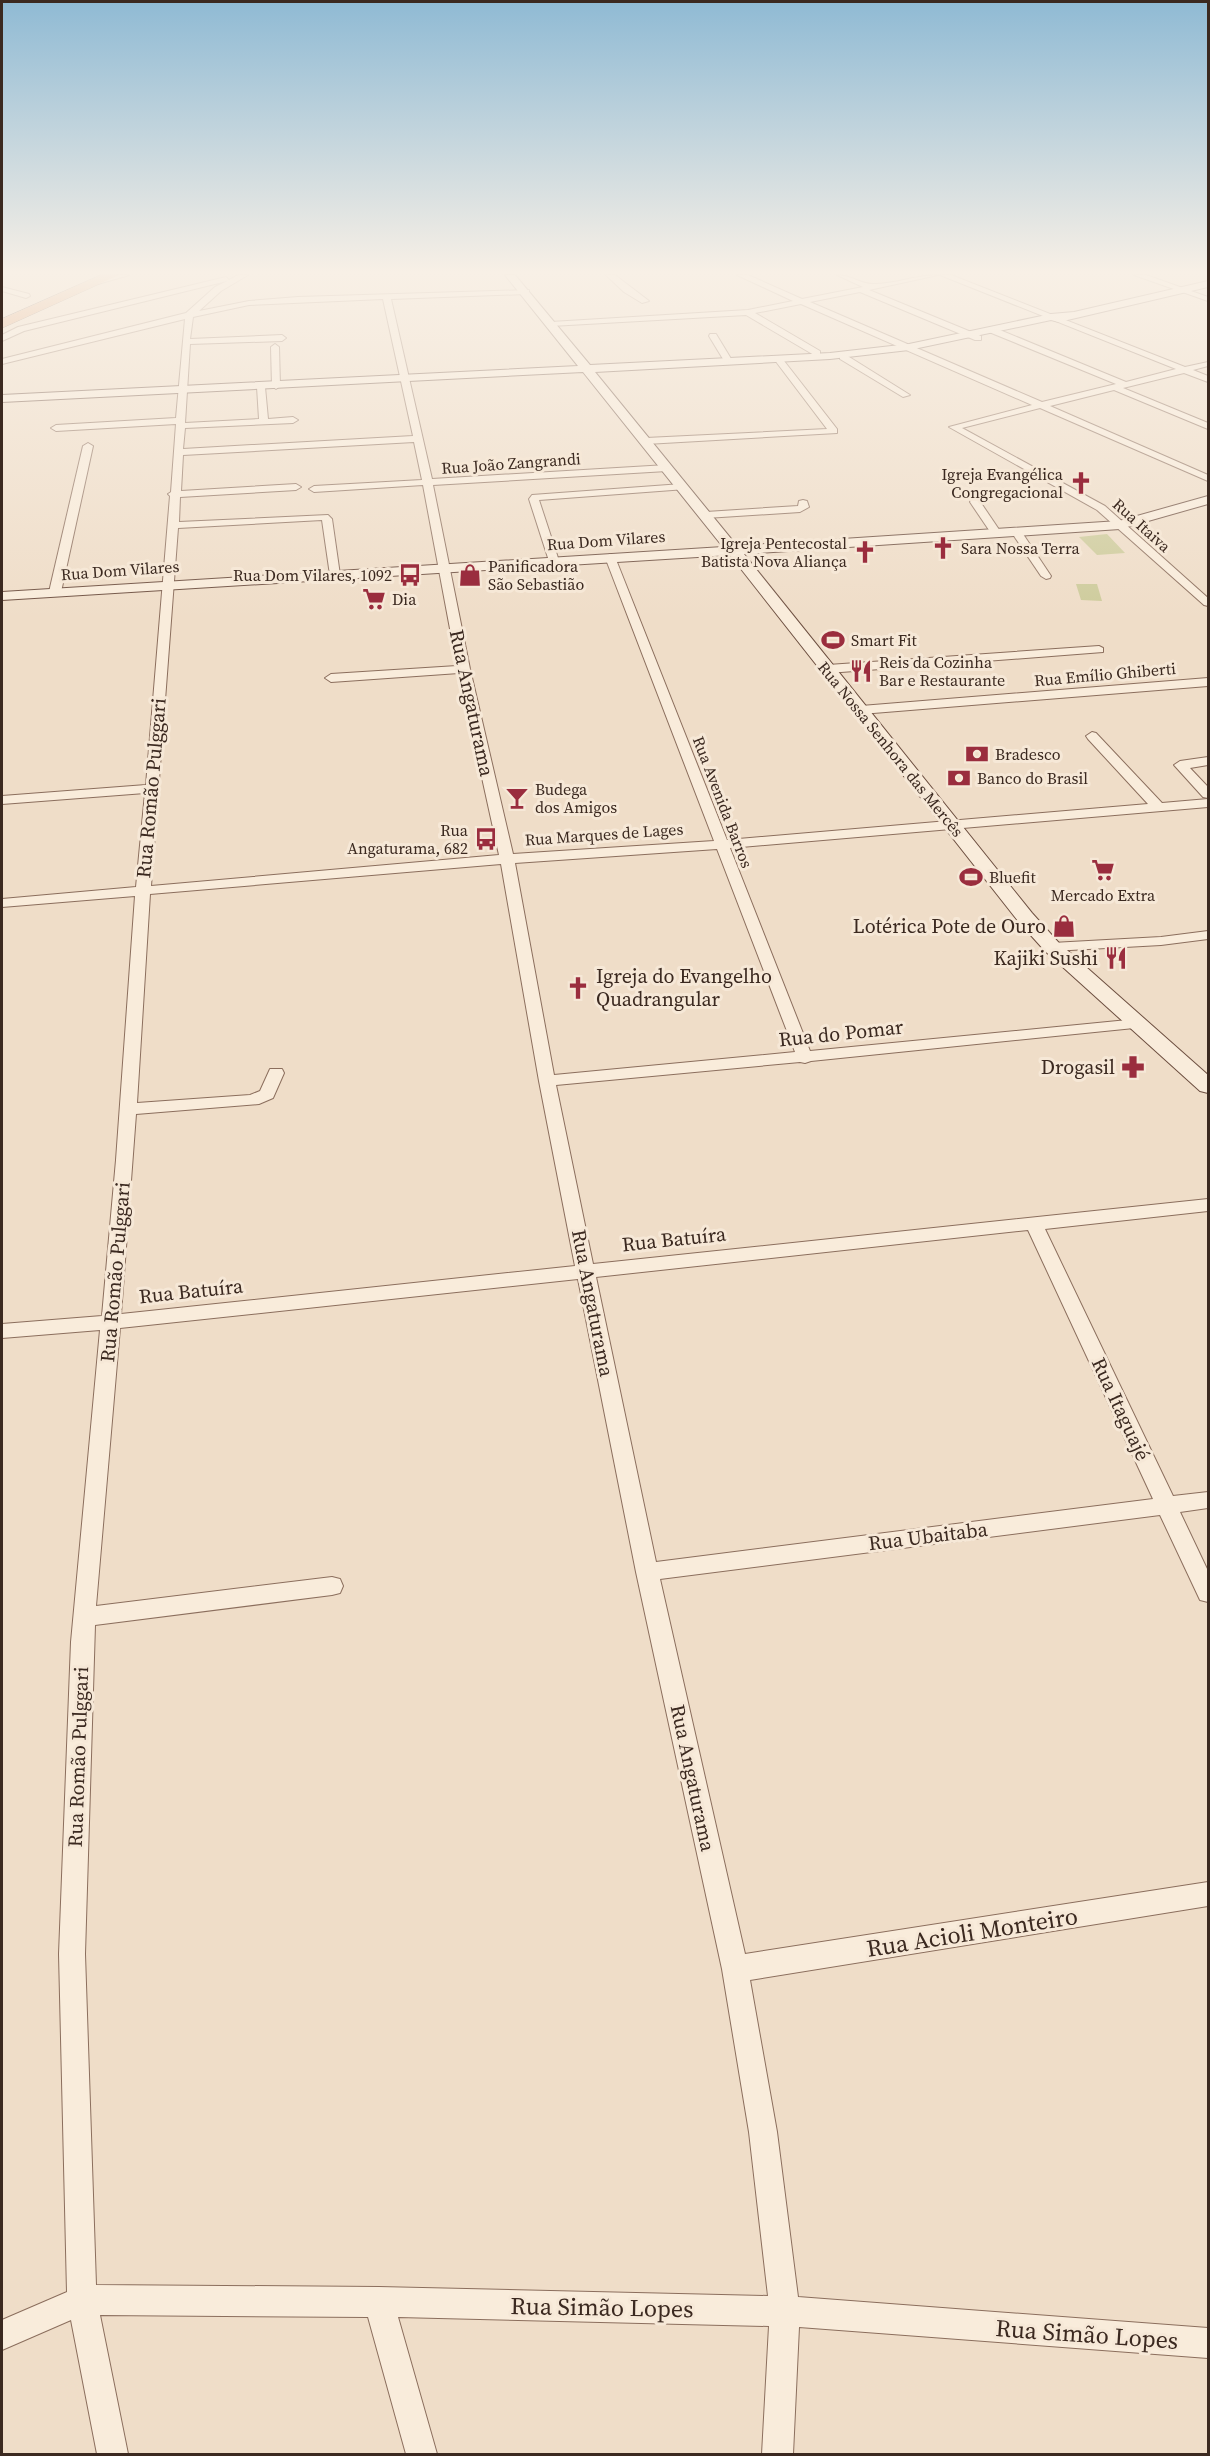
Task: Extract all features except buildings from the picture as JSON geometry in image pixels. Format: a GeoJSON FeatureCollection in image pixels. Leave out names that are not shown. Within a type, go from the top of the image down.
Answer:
{"type":"FeatureCollection","features":[{"type":"Feature","properties":{"kind":"main road"},"geometry":{"type":"LineString","coordinates":[[2,399],[209,390]]}},
{"type":"Feature","properties":{"kind":"main road","name":"Rua Nossa Senhora das Mercês"},"geometry":{"type":"LineString","coordinates":[[603,390],[734,550],[951,825],[1052,947],[1209,1086]]}},
{"type":"Feature","properties":{"kind":"main road","name":"Rua Dom Vilares"},"geometry":{"type":"LineString","coordinates":[[2,596],[1120,525],[1209,500]]}},
{"type":"Feature","properties":{"kind":"street"},"geometry":{"type":"LineString","coordinates":[[261,390],[264,422]]}},
{"type":"Feature","properties":{"kind":"street","name":"Rua Angaturama"},"geometry":{"type":"LineString","coordinates":[[408,390],[464,669],[507,859],[547,1081],[647,1572],[735,1969],[763,2132],[785,2311],[777,2454]]}},
{"type":"Feature","properties":{"kind":"street"},"geometry":{"type":"LineString","coordinates":[[646,441],[834,431],[802,390]]}},
{"type":"Feature","properties":{"kind":"street"},"geometry":{"type":"LineString","coordinates":[[897,390],[906,395]]}},
{"type":"Feature","properties":{"kind":"street"},"geometry":{"type":"LineString","coordinates":[[1006,390],[1209,478]]}},
{"type":"Feature","properties":{"kind":"street"},"geometry":{"type":"LineString","coordinates":[[1042,405],[1104,390]]}},
{"type":"Feature","properties":{"kind":"street"},"geometry":{"type":"LineString","coordinates":[[1120,390],[1209,426]]}},
{"type":"Feature","properties":{"kind":"street","name":"Rua Romão Pulggari"},"geometry":{"type":"LineString","coordinates":[[112,2454],[82,2300],[72,1954],[82,1642],[111,1322],[182,391]]}},
{"type":"Feature","properties":{"kind":"street","name":"Rua Itaiva"},"geometry":{"type":"LineString","coordinates":[[1042,405],[954,427],[1080,495],[1120,525],[1209,603]]}},
{"type":"Feature","properties":{"kind":"street"},"geometry":{"type":"LineString","coordinates":[[56,428],[293,420]]}},
{"type":"Feature","properties":{"kind":"street"},"geometry":{"type":"LineString","coordinates":[[177,452],[418,439]]}},
{"type":"Feature","properties":{"kind":"street"},"geometry":{"type":"LineString","coordinates":[[55,592],[88,446]]}},
{"type":"Feature","properties":{"kind":"street","name":"Rua João Zangrandi"},"geometry":{"type":"LineString","coordinates":[[314,489],[667,468]]}},
{"type":"Feature","properties":{"kind":"street"},"geometry":{"type":"LineString","coordinates":[[173,494],[296,487]]}},
{"type":"Feature","properties":{"kind":"street"},"geometry":{"type":"LineString","coordinates":[[554,561],[534,499],[536,497],[682,487]]}},
{"type":"Feature","properties":{"kind":"street"},"geometry":{"type":"LineString","coordinates":[[975,502],[997,534]]}},
{"type":"Feature","properties":{"kind":"street"},"geometry":{"type":"LineString","coordinates":[[706,516],[800,509],[804,507],[803,503]]}},
{"type":"Feature","properties":{"kind":"street"},"geometry":{"type":"LineString","coordinates":[[172,525],[320,516],[327,519],[335,575]]}},
{"type":"Feature","properties":{"kind":"street"},"geometry":{"type":"LineString","coordinates":[[1017,533],[1046,576]]}},
{"type":"Feature","properties":{"kind":"street","name":"Rua Avenida Barros"},"geometry":{"type":"LineString","coordinates":[[610,558],[805,1058]]}},
{"type":"Feature","properties":{"kind":"street"},"geometry":{"type":"LineString","coordinates":[[828,669],[1099,650]]}},
{"type":"Feature","properties":{"kind":"street"},"geometry":{"type":"LineString","coordinates":[[331,678],[464,669]]}},
{"type":"Feature","properties":{"kind":"street","name":"Rua Emílio Ghiberti"},"geometry":{"type":"LineString","coordinates":[[861,710],[1209,682]]}},
{"type":"Feature","properties":{"kind":"street"},"geometry":{"type":"LineString","coordinates":[[1092,736],[1158,807]]}},
{"type":"Feature","properties":{"kind":"street"},"geometry":{"type":"LineString","coordinates":[[1209,760],[1180,765],[1209,794]]}},
{"type":"Feature","properties":{"kind":"street"},"geometry":{"type":"LineString","coordinates":[[2,800],[152,789]]}},
{"type":"Feature","properties":{"kind":"street","name":"Rua Marques de Lages"},"geometry":{"type":"LineString","coordinates":[[2,903],[507,859],[720,845],[1209,803]]}},
{"type":"Feature","properties":{"kind":"street"},"geometry":{"type":"LineString","coordinates":[[1052,947],[1143,942],[1209,935]]}},
{"type":"Feature","properties":{"kind":"street","name":"Rua do Pomar"},"geometry":{"type":"LineString","coordinates":[[547,1081],[805,1058],[1138,1024]]}},
{"type":"Feature","properties":{"kind":"street"},"geometry":{"type":"LineString","coordinates":[[128,1109],[253,1101],[267,1095],[276,1073]]}},
{"type":"Feature","properties":{"kind":"street","name":"Rua Batuíra"},"geometry":{"type":"LineString","coordinates":[[2,1331],[111,1322],[1209,1205]]}},
{"type":"Feature","properties":{"kind":"street","name":"Rua Itaguajé"},"geometry":{"type":"LineString","coordinates":[[1034,1225],[1209,1593]]}},
{"type":"Feature","properties":{"kind":"street","name":"Rua Ubaitaba"},"geometry":{"type":"LineString","coordinates":[[647,1572],[1209,1500]]}},
{"type":"Feature","properties":{"kind":"street"},"geometry":{"type":"LineString","coordinates":[[85,1617],[332,1586]]}},
{"type":"Feature","properties":{"kind":"street","name":"Rua Acioli Monteiro"},"geometry":{"type":"LineString","coordinates":[[735,1969],[1209,1894]]}},
{"type":"Feature","properties":{"kind":"street","name":"Rua Simão Lopes"},"geometry":{"type":"LineString","coordinates":[[2,2335],[82,2300],[379,2302],[785,2311],[1209,2343]]}},
{"type":"Feature","properties":{"kind":"street"},"geometry":{"type":"LineString","coordinates":[[379,2302],[421,2454]]}},
{"type":"Feature","properties":{"kind":"shaded area"},"geometry":{"type":"Polygon","coordinates":[[[1107,534],[1125,553],[1097,555],[1079,537],[1107,534]]]}},
{"type":"Feature","properties":{"kind":"shaded area"},"geometry":{"type":"Polygon","coordinates":[[[1076,584],[1097,584],[1102,601],[1081,600],[1076,584]]]}},
{"type":"Feature","properties":{"kind":"place","name":"Igreja Evangélica Congregacional"},"geometry":{"type":"Point","coordinates":[1081,483]}},
{"type":"Feature","properties":{"kind":"place","name":"Sara Nossa Terra"},"geometry":{"type":"Point","coordinates":[943,548]}},
{"type":"Feature","properties":{"kind":"place","name":"Igreja Pentecostal Batista Nova Aliança"},"geometry":{"type":"Point","coordinates":[865,552]}},
{"type":"Feature","properties":{"kind":"place","name":"Rua Dom Vilares, 1092"},"geometry":{"type":"Point","coordinates":[410,575]}},
{"type":"Feature","properties":{"kind":"place","name":"Panificadora São Sebastião"},"geometry":{"type":"Point","coordinates":[470,575]}},
{"type":"Feature","properties":{"kind":"place","name":"Dia"},"geometry":{"type":"Point","coordinates":[374,599]}},
{"type":"Feature","properties":{"kind":"place","name":"Smart Fit"},"geometry":{"type":"Point","coordinates":[833,640]}},
{"type":"Feature","properties":{"kind":"place","name":"Reis da Cozinha Bar e Restaurante"},"geometry":{"type":"Point","coordinates":[861,671]}},
{"type":"Feature","properties":{"kind":"place","name":"Bradesco"},"geometry":{"type":"Point","coordinates":[977,754]}},
{"type":"Feature","properties":{"kind":"place","name":"Banco do Brasil"},"geometry":{"type":"Point","coordinates":[959,778]}},
{"type":"Feature","properties":{"kind":"place","name":"Budega dos Amigos"},"geometry":{"type":"Point","coordinates":[517,798]}},
{"type":"Feature","properties":{"kind":"place","name":"Rua Angaturama, 682"},"geometry":{"type":"Point","coordinates":[486,839]}},
{"type":"Feature","properties":{"kind":"place","name":"Mercado Extra"},"geometry":{"type":"Point","coordinates":[1103,870]}},
{"type":"Feature","properties":{"kind":"place","name":"Bluefit"},"geometry":{"type":"Point","coordinates":[971,877]}},
{"type":"Feature","properties":{"kind":"place","name":"Lotérica Pote de Ouro"},"geometry":{"type":"Point","coordinates":[1064,926]}},
{"type":"Feature","properties":{"kind":"place","name":"Kajiki Sushi"},"geometry":{"type":"Point","coordinates":[1116,958]}},
{"type":"Feature","properties":{"kind":"place","name":"Igreja do Evangelho Quadrangular"},"geometry":{"type":"Point","coordinates":[578,988]}},
{"type":"Feature","properties":{"kind":"place","name":"Drogasil"},"geometry":{"type":"Point","coordinates":[1133,1067]}}]}
